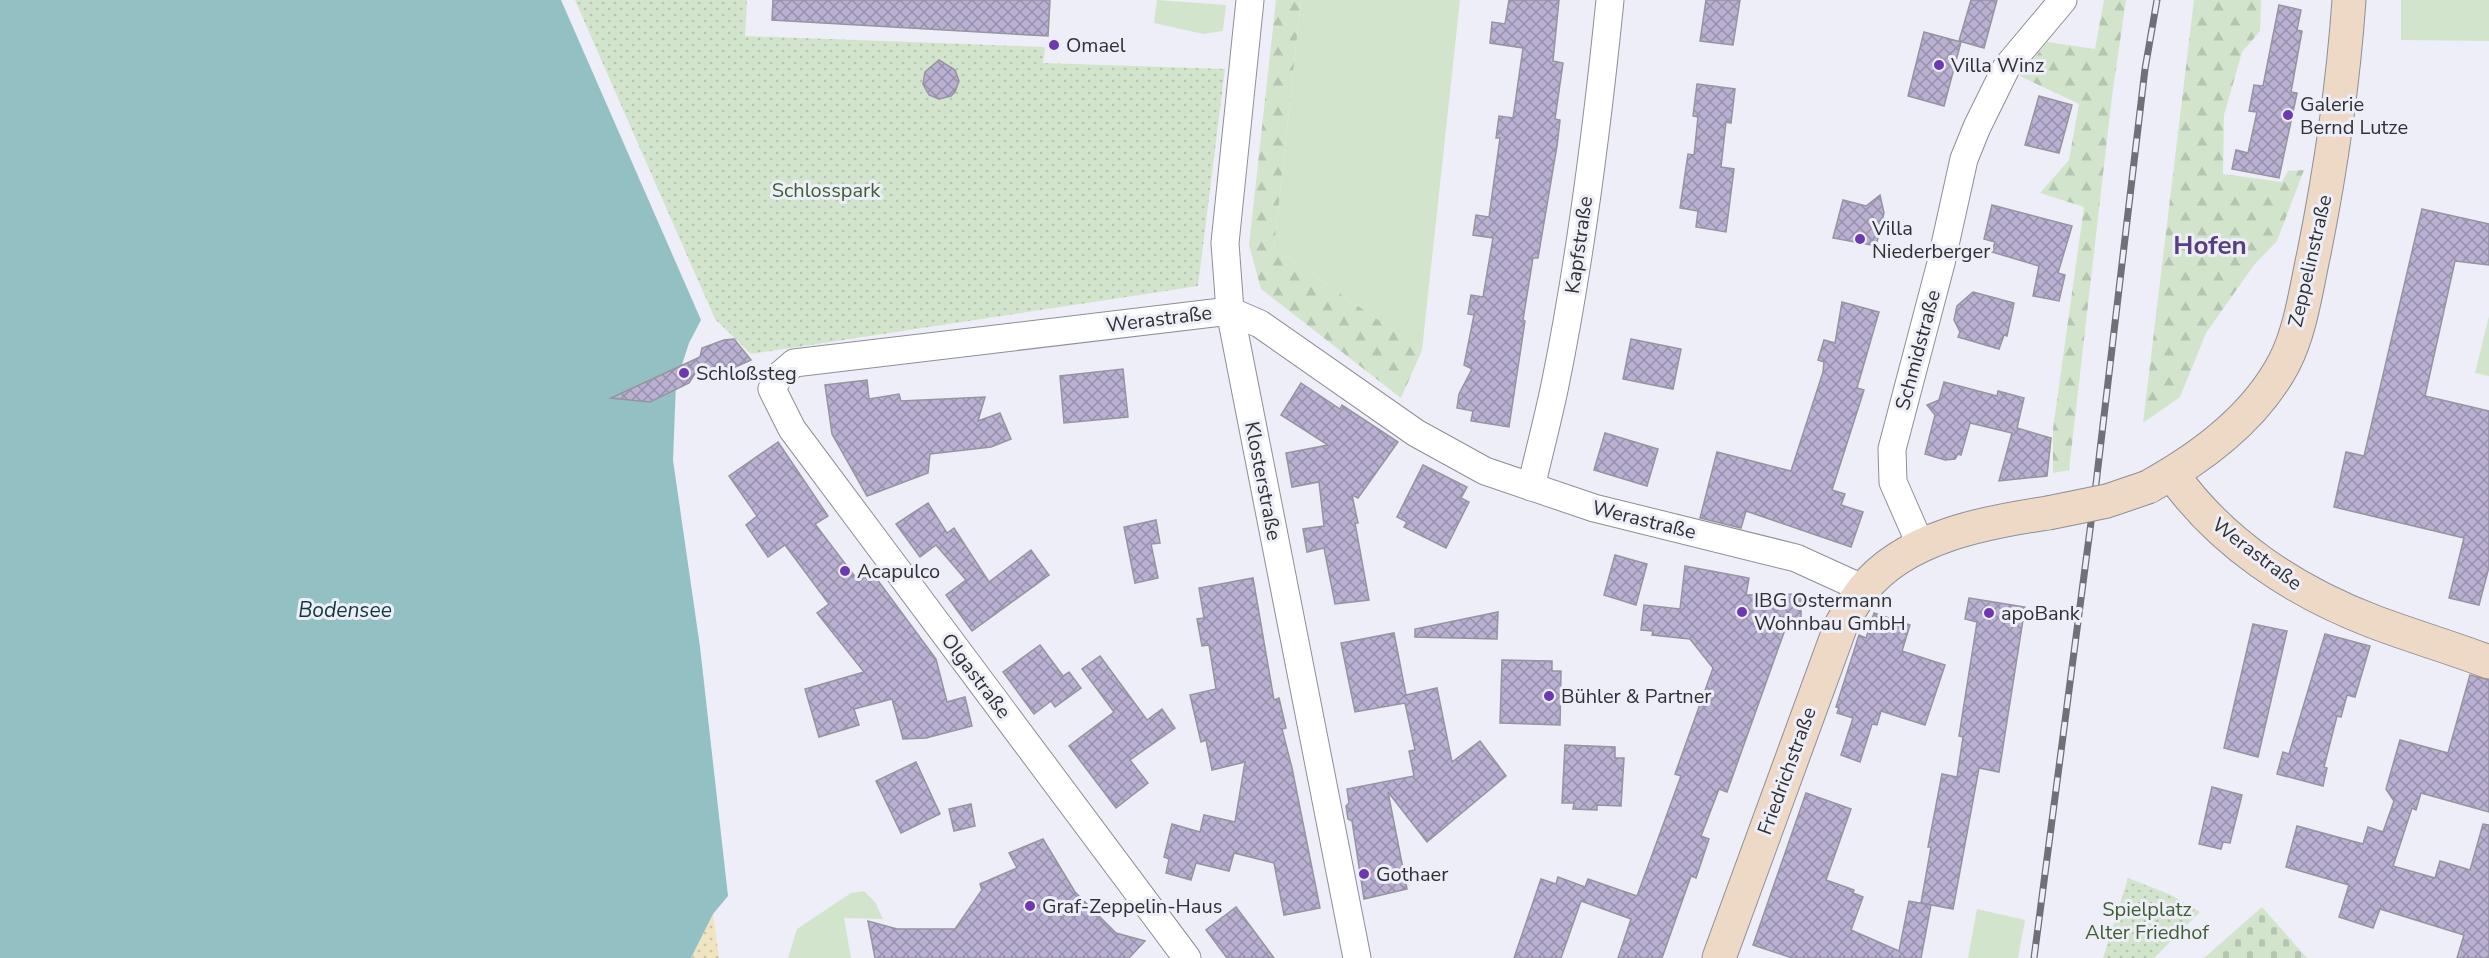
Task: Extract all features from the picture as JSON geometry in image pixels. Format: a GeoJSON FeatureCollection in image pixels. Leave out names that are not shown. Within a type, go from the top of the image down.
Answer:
{"type":"FeatureCollection","features":[{"type":"Feature","properties":{"kind":"main road","name":"Zeppelinstraße"},"geometry":{"type":"LineString","coordinates":[[2160,481],[2219,441],[2265,391],[2284,362],[2305,292],[2325,196],[2343,80],[2349,0]]}},
{"type":"Feature","properties":{"kind":"main road"},"geometry":{"type":"LineString","coordinates":[[1863,589],[1880,572],[1921,546],[1978,526],[2108,501],[2160,481]]}},
{"type":"Feature","properties":{"kind":"main road","name":"Werastraße"},"geometry":{"type":"LineString","coordinates":[[2160,481],[2211,520],[2236,543],[2296,586],[2373,622],[2489,662]]}},
{"type":"Feature","properties":{"kind":"main road","name":"Friedrichstraße"},"geometry":{"type":"LineString","coordinates":[[1719,958],[1832,646],[1841,625],[1863,589]]}},
{"type":"Feature","properties":{"kind":"street","name":"Klosterstraße"},"geometry":{"type":"LineString","coordinates":[[1250,0],[1226,231],[1230,311],[1357,958]]}},
{"type":"Feature","properties":{"kind":"street","name":"Kapfstraße"},"geometry":{"type":"LineString","coordinates":[[1531,487],[1555,386],[1572,291],[1601,88],[1610,0]]}},
{"type":"Feature","properties":{"kind":"street","name":"Schmidstraße"},"geometry":{"type":"LineString","coordinates":[[1921,546],[1893,482],[1892,449],[1941,263],[1964,159],[2006,68],[2063,0]]}},
{"type":"Feature","properties":{"kind":"street","name":"Werastraße"},"geometry":{"type":"LineString","coordinates":[[772,389],[779,376],[794,363],[1230,311],[1260,324],[1416,433],[1485,471],[1594,508],[1796,558],[1863,589]]}},
{"type":"Feature","properties":{"kind":"street","name":"Olgastraße"},"geometry":{"type":"LineString","coordinates":[[772,389],[792,429],[1186,958]]}},
{"type":"Feature","properties":{"kind":"green space","name":"Schlosspark"},"geometry":{"type":"Polygon","coordinates":[[[575,0],[747,0],[745,36],[1045,47],[1043,63],[1225,69],[1198,286],[751,354],[715,319],[575,0]]]}},
{"type":"Feature","properties":{"kind":"green space"},"geometry":{"type":"Polygon","coordinates":[[[1157,0],[1226,5],[1223,31],[1203,34],[1154,23],[1157,0]]]}},
{"type":"Feature","properties":{"kind":"green space"},"geometry":{"type":"Polygon","coordinates":[[[1276,0],[1301,0],[1274,248],[1422,350],[1401,398],[1261,289],[1249,245],[1276,0]]]}},
{"type":"Feature","properties":{"kind":"green space"},"geometry":{"type":"Polygon","coordinates":[[[1301,0],[1460,0],[1422,350],[1274,248],[1301,0]]]}},
{"type":"Feature","properties":{"kind":"green space"},"geometry":{"type":"Polygon","coordinates":[[[2104,0],[2126,0],[2112,96],[2069,470],[2053,473],[2053,429],[2084,207],[2040,193],[2069,160],[2079,104],[2020,76],[2047,42],[2095,49],[2104,0]]]}},
{"type":"Feature","properties":{"kind":"green space"},"geometry":{"type":"Polygon","coordinates":[[[2194,0],[2261,0],[2260,31],[2242,52],[2224,115],[2223,174],[2282,182],[2288,171],[2304,170],[2277,241],[2254,265],[2206,333],[2180,397],[2143,423],[2194,0]]]}},
{"type":"Feature","properties":{"kind":"green space"},"geometry":{"type":"Polygon","coordinates":[[[2401,0],[2489,0],[2489,41],[2401,40],[2401,0]]]}},
{"type":"Feature","properties":{"kind":"green space"},"geometry":{"type":"Polygon","coordinates":[[[2489,316],[2489,376],[2475,373],[2489,316]]]}},
{"type":"Feature","properties":{"kind":"green space","name":"Spielplatz Alter Friedhof"},"geometry":{"type":"Polygon","coordinates":[[[2128,878],[2171,895],[2200,912],[2154,958],[2103,958],[2128,878]]]}},
{"type":"Feature","properties":{"kind":"green space"},"geometry":{"type":"Polygon","coordinates":[[[864,891],[875,902],[883,919],[844,918],[851,958],[788,958],[797,929],[851,893],[864,891]]]}},
{"type":"Feature","properties":{"kind":"green space"},"geometry":{"type":"Polygon","coordinates":[[[2262,907],[2307,958],[2204,958],[2262,907]]]}},
{"type":"Feature","properties":{"kind":"green space"},"geometry":{"type":"Polygon","coordinates":[[[1977,909],[2025,920],[2018,958],[1968,958],[1977,909]]]}},
{"type":"Feature","properties":{"kind":"sand"},"geometry":{"type":"Polygon","coordinates":[[[713,914],[719,958],[691,958],[713,914]]]}},
{"type":"Feature","properties":{"kind":"water","name":"Bodensee"},"geometry":{"type":"Polygon","coordinates":[[[0,0],[561,0],[701,320],[689,343],[676,383],[673,460],[700,647],[728,896],[713,914],[691,958],[0,958],[0,0]]]}},
{"type":"Feature","properties":{"kind":"building"},"geometry":{"type":"Polygon","coordinates":[[[773,0],[1050,0],[1048,36],[772,20],[773,0]]]}},
{"type":"Feature","properties":{"kind":"building"},"geometry":{"type":"Polygon","coordinates":[[[1509,0],[1559,0],[1553,61],[1563,63],[1555,119],[1560,120],[1557,146],[1538,258],[1533,258],[1509,427],[1471,421],[1473,411],[1457,408],[1459,394],[1472,369],[1464,365],[1474,315],[1468,314],[1471,295],[1483,297],[1493,238],[1473,235],[1476,215],[1489,217],[1500,138],[1496,138],[1499,116],[1513,118],[1523,48],[1490,43],[1492,22],[1505,24],[1509,0]]]}},
{"type":"Feature","properties":{"kind":"building"},"geometry":{"type":"Polygon","coordinates":[[[1706,0],[1740,0],[1733,45],[1700,41],[1706,0]]]}},
{"type":"Feature","properties":{"kind":"building"},"geometry":{"type":"Polygon","coordinates":[[[1971,0],[1997,0],[1984,48],[1959,41],[1971,0]]]}},
{"type":"Feature","properties":{"kind":"building"},"geometry":{"type":"Polygon","coordinates":[[[2279,5],[2301,10],[2297,30],[2302,31],[2291,92],[2297,93],[2279,178],[2232,169],[2236,150],[2248,153],[2257,112],[2249,111],[2254,85],[2263,86],[2279,5]]]}},
{"type":"Feature","properties":{"kind":"building","name":"Villa Winz"},"geometry":{"type":"Polygon","coordinates":[[[1924,32],[1961,42],[1944,106],[1908,96],[1924,32]]]}},
{"type":"Feature","properties":{"kind":"building"},"geometry":{"type":"Polygon","coordinates":[[[939,60],[955,70],[959,81],[951,96],[939,99],[929,95],[923,84],[925,72],[939,60]]]}},
{"type":"Feature","properties":{"kind":"building"},"geometry":{"type":"Polygon","coordinates":[[[1697,84],[1735,89],[1731,123],[1726,122],[1721,167],[1734,169],[1726,232],[1696,227],[1698,211],[1680,208],[1688,154],[1694,155],[1698,117],[1693,116],[1697,84]]]}},
{"type":"Feature","properties":{"kind":"building"},"geometry":{"type":"Polygon","coordinates":[[[2039,96],[2072,105],[2059,153],[2025,145],[2039,96]]]}},
{"type":"Feature","properties":{"kind":"building","name":"Villa Niederberger"},"geometry":{"type":"Polygon","coordinates":[[[1880,195],[1884,213],[1876,246],[1833,238],[1843,200],[1866,206],[1880,195]]]}},
{"type":"Feature","properties":{"kind":"building"},"geometry":{"type":"Polygon","coordinates":[[[1992,205],[2072,226],[2058,273],[2065,275],[2059,301],[2033,296],[2039,266],[1992,252],[1995,242],[1984,239],[1992,205]]]}},
{"type":"Feature","properties":{"kind":"building"},"geometry":{"type":"Polygon","coordinates":[[[2422,209],[2489,224],[2489,265],[2455,261],[2425,396],[2489,411],[2489,567],[2479,605],[2449,598],[2464,538],[2334,507],[2346,452],[2364,456],[2422,209]]]}},
{"type":"Feature","properties":{"kind":"building"},"geometry":{"type":"Polygon","coordinates":[[[1973,292],[2014,303],[2007,336],[2004,335],[1999,349],[1958,337],[1960,332],[1954,320],[1957,306],[1973,292]]]}},
{"type":"Feature","properties":{"kind":"building"},"geometry":{"type":"Polygon","coordinates":[[[1842,302],[1879,312],[1857,388],[1864,390],[1832,490],[1845,494],[1841,505],[1863,512],[1851,547],[1746,511],[1741,528],[1700,518],[1717,452],[1791,471],[1823,372],[1824,362],[1818,360],[1824,340],[1835,343],[1842,302]]]}},
{"type":"Feature","properties":{"kind":"building","name":"Schloßsteg"},"geometry":{"type":"Polygon","coordinates":[[[734,339],[751,360],[718,375],[698,369],[689,383],[650,402],[611,398],[700,357],[702,348],[734,339]]]}},
{"type":"Feature","properties":{"kind":"building"},"geometry":{"type":"Polygon","coordinates":[[[1631,339],[1681,349],[1673,389],[1623,379],[1631,339]]]}},
{"type":"Feature","properties":{"kind":"building"},"geometry":{"type":"Polygon","coordinates":[[[1123,369],[1128,417],[1064,423],[1060,376],[1123,369]]]}},
{"type":"Feature","properties":{"kind":"building"},"geometry":{"type":"Polygon","coordinates":[[[867,380],[869,399],[899,394],[901,401],[985,397],[978,421],[1000,413],[1011,439],[991,447],[930,454],[928,473],[867,496],[832,434],[825,385],[867,380]]]}},
{"type":"Feature","properties":{"kind":"building"},"geometry":{"type":"Polygon","coordinates":[[[1944,382],[1997,396],[1998,391],[2024,398],[2017,428],[2051,438],[2047,476],[1999,481],[2012,433],[1970,423],[1961,455],[1958,454],[1955,459],[1945,460],[1925,454],[1935,415],[1927,405],[1939,400],[1944,382]]]}},
{"type":"Feature","properties":{"kind":"building"},"geometry":{"type":"Polygon","coordinates":[[[1301,383],[1340,409],[1342,405],[1398,442],[1358,498],[1352,495],[1369,600],[1335,604],[1324,548],[1307,552],[1303,529],[1324,526],[1319,482],[1292,487],[1286,453],[1328,445],[1281,415],[1301,383]]]}},
{"type":"Feature","properties":{"kind":"building"},"geometry":{"type":"Polygon","coordinates":[[[1605,433],[1658,449],[1647,486],[1594,470],[1605,433]]]}},
{"type":"Feature","properties":{"kind":"building"},"geometry":{"type":"Polygon","coordinates":[[[778,442],[828,516],[815,524],[859,582],[871,571],[936,659],[947,702],[965,697],[972,726],[926,738],[903,739],[892,699],[854,709],[859,725],[819,737],[805,689],[864,672],[817,613],[829,604],[785,545],[768,557],[746,525],[757,516],[729,476],[778,442]]]}},
{"type":"Feature","properties":{"kind":"building"},"geometry":{"type":"Polygon","coordinates":[[[1423,465],[1467,487],[1461,498],[1469,502],[1446,548],[1404,527],[1407,522],[1397,517],[1423,465]]]}},
{"type":"Feature","properties":{"kind":"building"},"geometry":{"type":"Polygon","coordinates":[[[928,503],[947,533],[954,528],[989,582],[1031,550],[1049,575],[972,631],[946,595],[966,580],[936,545],[920,557],[896,524],[928,503]]]}},
{"type":"Feature","properties":{"kind":"building"},"geometry":{"type":"Polygon","coordinates":[[[1156,520],[1160,543],[1151,544],[1158,578],[1135,583],[1124,527],[1156,520]]]}},
{"type":"Feature","properties":{"kind":"building"},"geometry":{"type":"Polygon","coordinates":[[[1615,555],[1647,564],[1636,605],[1604,595],[1615,555]]]}},
{"type":"Feature","properties":{"kind":"building"},"geometry":{"type":"Polygon","coordinates":[[[1685,566],[1749,578],[1746,595],[1801,594],[1801,624],[1787,624],[1727,792],[1719,789],[1701,836],[1709,839],[1696,878],[1691,876],[1662,958],[1618,958],[1631,919],[1581,901],[1561,958],[1514,958],[1541,879],[1556,884],[1558,877],[1585,887],[1588,879],[1637,896],[1681,776],[1675,774],[1713,668],[1690,639],[1652,635],[1653,631],[1641,630],[1644,605],[1680,609],[1685,566]]]}},
{"type":"Feature","properties":{"kind":"building"},"geometry":{"type":"Polygon","coordinates":[[[1253,578],[1274,700],[1279,698],[1286,728],[1282,729],[1320,908],[1284,915],[1274,863],[1234,853],[1229,871],[1196,863],[1191,880],[1166,873],[1169,859],[1164,857],[1172,824],[1200,832],[1204,815],[1235,822],[1245,762],[1212,770],[1206,740],[1201,742],[1190,695],[1216,689],[1209,645],[1202,646],[1197,619],[1204,618],[1199,588],[1253,578]]]}},
{"type":"Feature","properties":{"kind":"building"},"geometry":{"type":"Polygon","coordinates":[[[1969,598],[2025,607],[1999,772],[1979,768],[1953,909],[1921,903],[1931,847],[1928,847],[1942,774],[1957,777],[1963,737],[1959,736],[1977,622],[1965,619],[1969,598]]]}},
{"type":"Feature","properties":{"kind":"building"},"geometry":{"type":"Polygon","coordinates":[[[1498,612],[1497,639],[1415,637],[1415,629],[1498,612]]]}},
{"type":"Feature","properties":{"kind":"building"},"geometry":{"type":"Polygon","coordinates":[[[1874,613],[1910,625],[1902,651],[1945,665],[1925,725],[1881,711],[1877,725],[1872,724],[1860,762],[1841,755],[1853,718],[1837,713],[1839,708],[1836,707],[1859,635],[1866,638],[1874,613]]]}},
{"type":"Feature","properties":{"kind":"building"},"geometry":{"type":"Polygon","coordinates":[[[2253,624],[2287,631],[2258,757],[2224,748],[2253,624]]]}},
{"type":"Feature","properties":{"kind":"building"},"geometry":{"type":"Polygon","coordinates":[[[1394,633],[1406,695],[1437,688],[1452,762],[1480,741],[1506,776],[1427,842],[1388,792],[1407,889],[1364,899],[1352,821],[1348,819],[1347,789],[1414,776],[1409,751],[1415,750],[1405,703],[1355,712],[1341,643],[1394,633]]]}},
{"type":"Feature","properties":{"kind":"building"},"geometry":{"type":"Polygon","coordinates":[[[2325,634],[2370,646],[2355,697],[2347,695],[2341,717],[2337,716],[2324,767],[2327,768],[2323,786],[2277,774],[2283,752],[2289,754],[2325,634]]]}},
{"type":"Feature","properties":{"kind":"building"},"geometry":{"type":"Polygon","coordinates":[[[1040,645],[1063,676],[1069,672],[1081,688],[1055,707],[1051,701],[1034,714],[1003,672],[1040,645]]]}},
{"type":"Feature","properties":{"kind":"building"},"geometry":{"type":"Polygon","coordinates":[[[1100,656],[1147,720],[1162,709],[1175,728],[1130,760],[1148,783],[1116,808],[1069,746],[1114,712],[1082,669],[1100,656]]]}},
{"type":"Feature","properties":{"kind":"building"},"geometry":{"type":"Polygon","coordinates":[[[1502,660],[1552,661],[1552,671],[1561,671],[1560,725],[1500,723],[1502,660]]]}},
{"type":"Feature","properties":{"kind":"building"},"geometry":{"type":"Polygon","coordinates":[[[2470,675],[2489,680],[2489,812],[2421,793],[2416,810],[2412,808],[2393,866],[2435,878],[2440,861],[2470,870],[2483,824],[2489,825],[2489,958],[2457,958],[2464,935],[2380,909],[2373,928],[2339,917],[2349,885],[2286,867],[2297,826],[2363,844],[2368,827],[2383,832],[2394,801],[2386,789],[2400,740],[2448,753],[2470,675]]]}},
{"type":"Feature","properties":{"kind":"building"},"geometry":{"type":"Polygon","coordinates":[[[1565,745],[1615,747],[1615,758],[1624,758],[1621,806],[1597,805],[1597,810],[1573,809],[1574,803],[1562,803],[1565,745]]]}},
{"type":"Feature","properties":{"kind":"building"},"geometry":{"type":"Polygon","coordinates":[[[916,762],[940,814],[901,833],[876,781],[916,762]]]}},
{"type":"Feature","properties":{"kind":"building"},"geometry":{"type":"Polygon","coordinates":[[[2212,787],[2242,795],[2230,843],[2223,842],[2221,849],[2199,844],[2212,787]]]}},
{"type":"Feature","properties":{"kind":"building"},"geometry":{"type":"Polygon","coordinates":[[[1806,793],[1851,809],[1826,880],[1854,890],[1853,893],[1863,897],[1851,930],[1899,951],[1909,901],[1931,905],[1921,958],[1792,958],[1753,945],[1806,793]]]}},
{"type":"Feature","properties":{"kind":"building"},"geometry":{"type":"Polygon","coordinates":[[[971,804],[975,826],[954,831],[949,809],[971,804]]]}},
{"type":"Feature","properties":{"kind":"building","name":"Graf-Zeppelin-Haus"},"geometry":{"type":"Polygon","coordinates":[[[1043,839],[1075,892],[1116,933],[1145,941],[1129,958],[875,958],[868,921],[897,929],[955,929],[982,890],[980,884],[1017,868],[1009,853],[1043,839]]]}},
{"type":"Feature","properties":{"kind":"building"},"geometry":{"type":"Polygon","coordinates":[[[1236,907],[1274,958],[1227,958],[1206,930],[1236,907]]]}},
{"type":"Feature","properties":{"kind":"railway"},"geometry":{"type":"LineString","coordinates":[[2034,958],[2096,484],[2145,69],[2157,0]]}},
{"type":"Feature","properties":{"kind":"place","name":"Omael"},"geometry":{"type":"Point","coordinates":[1054,45]}},
{"type":"Feature","properties":{"kind":"place","name":"Villa Winz"},"geometry":{"type":"Point","coordinates":[1939,65]}},
{"type":"Feature","properties":{"kind":"place","name":"Galerie Bernd Lutze"},"geometry":{"type":"Point","coordinates":[2288,115]}},
{"type":"Feature","properties":{"kind":"place","name":"Villa Niederberger"},"geometry":{"type":"Point","coordinates":[1860,239]}},
{"type":"Feature","properties":{"kind":"place","name":"Schloßsteg"},"geometry":{"type":"Point","coordinates":[684,373]}},
{"type":"Feature","properties":{"kind":"place","name":"Acapulco"},"geometry":{"type":"Point","coordinates":[845,571]}},
{"type":"Feature","properties":{"kind":"place","name":"IBG Ostermann Wohnbau GmbH"},"geometry":{"type":"Point","coordinates":[1742,612]}},
{"type":"Feature","properties":{"kind":"place","name":"apoBank"},"geometry":{"type":"Point","coordinates":[1989,613]}},
{"type":"Feature","properties":{"kind":"place","name":"Bühler & Partner"},"geometry":{"type":"Point","coordinates":[1549,696]}},
{"type":"Feature","properties":{"kind":"place","name":"Gothaer"},"geometry":{"type":"Point","coordinates":[1364,874]}},
{"type":"Feature","properties":{"kind":"place","name":"Graf-Zeppelin-Haus"},"geometry":{"type":"Point","coordinates":[1030,906]}},
{"type":"Feature","properties":{"kind":"district","name":"Hofen"},"geometry":{"type":"Point","coordinates":[2210,245]}}]}
